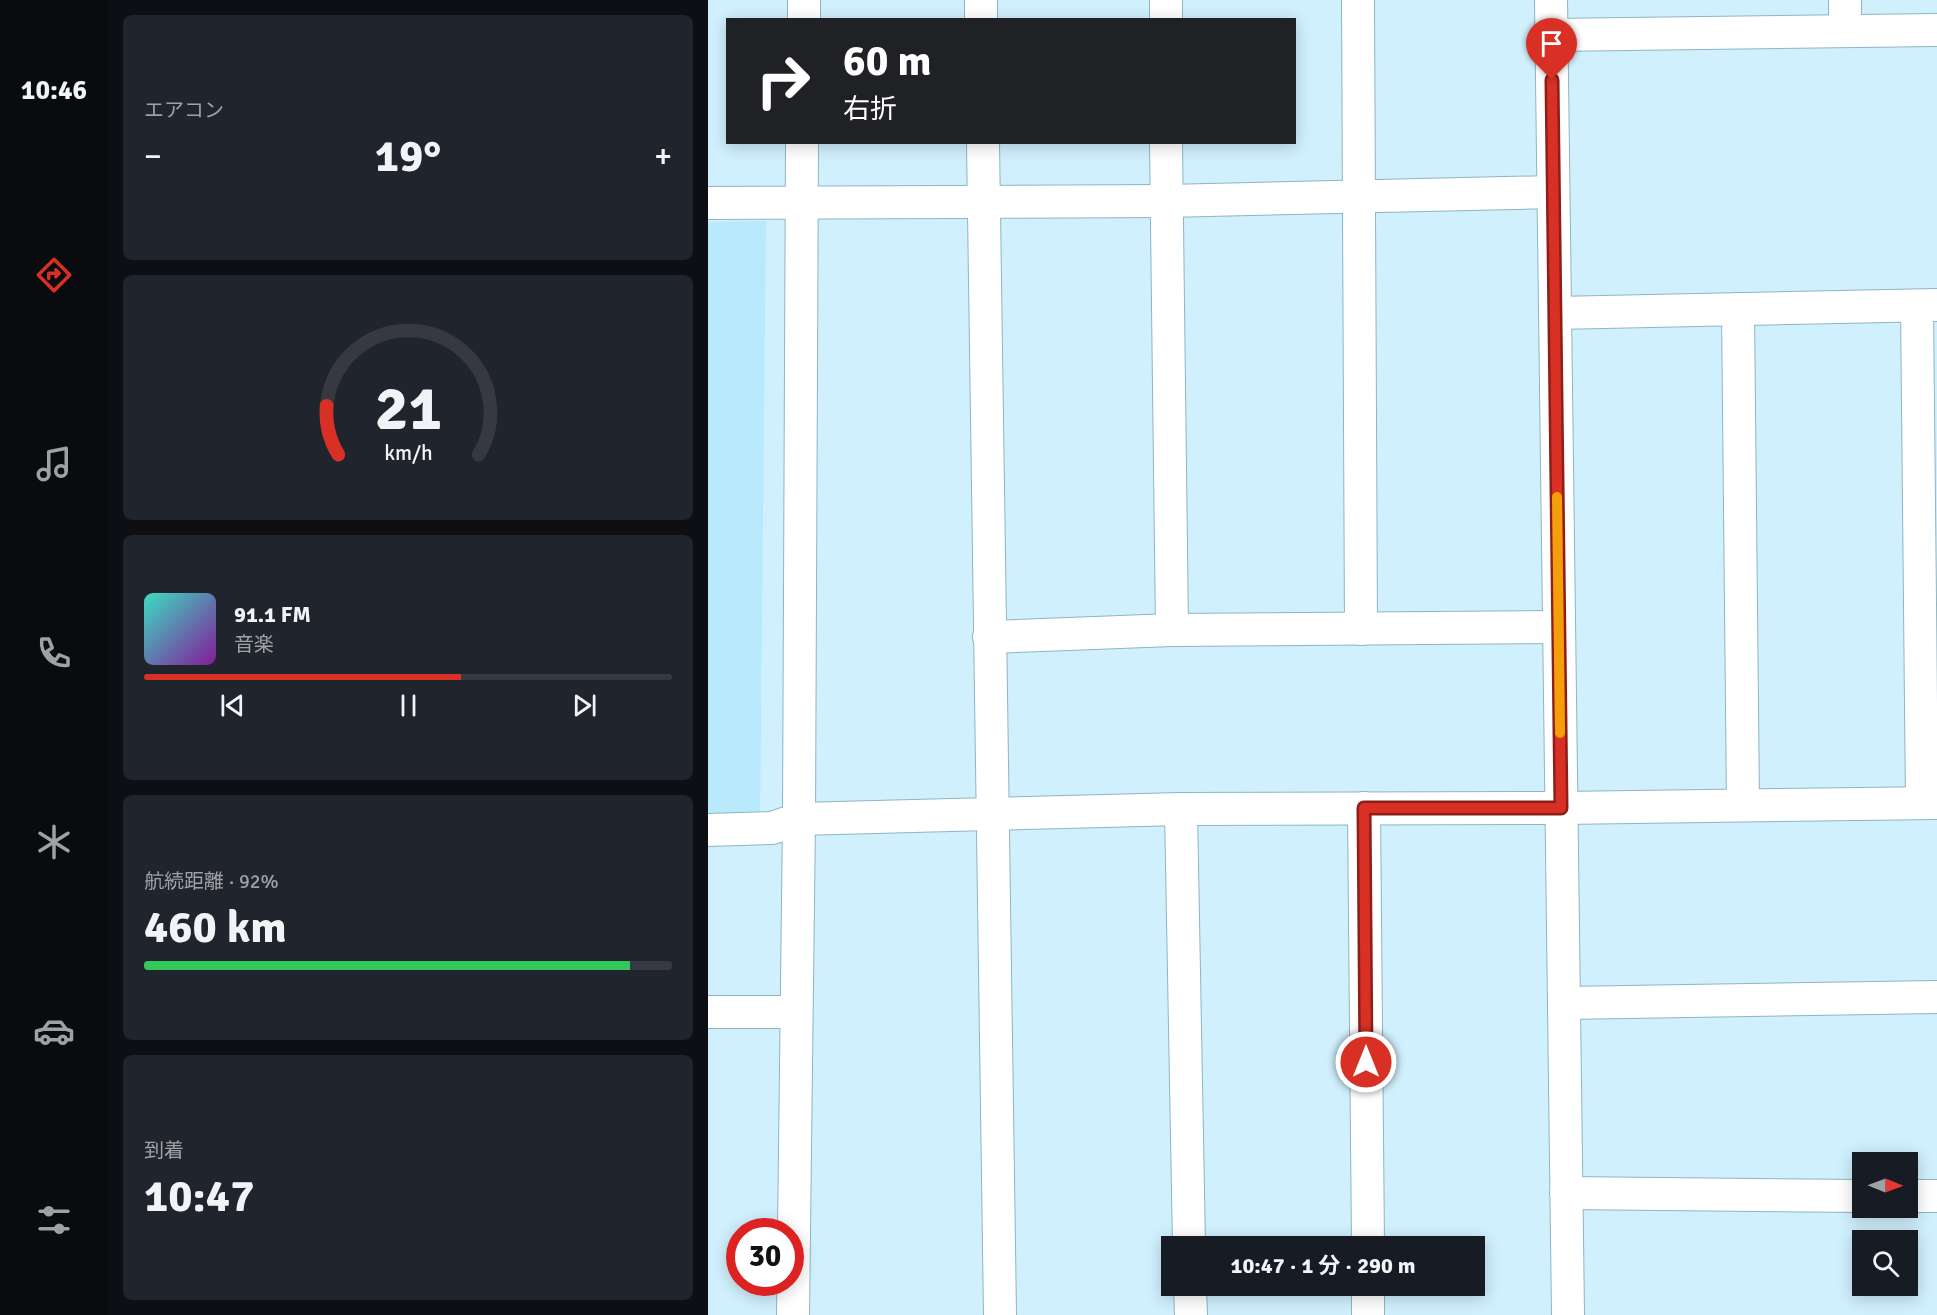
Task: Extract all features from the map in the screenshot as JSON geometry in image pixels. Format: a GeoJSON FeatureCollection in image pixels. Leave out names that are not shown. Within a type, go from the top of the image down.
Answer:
{"type":"FeatureCollection","features":[{"type":"Feature","properties":{"kind":"street"},"geometry":{"type":"LineString","coordinates":[[804,0],[804,18]]}},
{"type":"Feature","properties":{"kind":"street"},"geometry":{"type":"LineString","coordinates":[[981,0],[981,18]]}},
{"type":"Feature","properties":{"kind":"street"},"geometry":{"type":"LineString","coordinates":[[1166,0],[1166,18]]}},
{"type":"Feature","properties":{"kind":"street"},"geometry":{"type":"LineString","coordinates":[[1358,0],[1361,196],[1361,629]]}},
{"type":"Feature","properties":{"kind":"street"},"geometry":{"type":"LineString","coordinates":[[1551,0],[1568,1315]]}},
{"type":"Feature","properties":{"kind":"street"},"geometry":{"type":"LineString","coordinates":[[1845,0],[1845,31]]}},
{"type":"Feature","properties":{"kind":"street"},"geometry":{"type":"LineString","coordinates":[[1551,35],[1937,30]]}},
{"type":"Feature","properties":{"kind":"street"},"geometry":{"type":"LineString","coordinates":[[793,1315],[799,819],[802,144]]}},
{"type":"Feature","properties":{"kind":"street"},"geometry":{"type":"LineString","coordinates":[[983,144],[1000,1315]]}},
{"type":"Feature","properties":{"kind":"street"},"geometry":{"type":"LineString","coordinates":[[1166,144],[1172,630]]}},
{"type":"Feature","properties":{"kind":"street"},"geometry":{"type":"LineString","coordinates":[[708,203],[1166,201],[1553,192]]}},
{"type":"Feature","properties":{"kind":"street"},"geometry":{"type":"LineString","coordinates":[[708,830],[772,828],[799,819],[1181,809],[1561,808],[1930,803],[1927,306],[1555,313]]}},
{"type":"Feature","properties":{"kind":"street"},"geometry":{"type":"LineString","coordinates":[[1738,309],[1743,805]]}},
{"type":"Feature","properties":{"kind":"street"},"geometry":{"type":"LineString","coordinates":[[989,637],[1172,630],[1559,627]]}},
{"type":"Feature","properties":{"kind":"street"},"geometry":{"type":"LineString","coordinates":[[1364,808],[1368,1236]]}},
{"type":"Feature","properties":{"kind":"street"},"geometry":{"type":"LineString","coordinates":[[1181,809],[1189,1236]]}},
{"type":"Feature","properties":{"kind":"street"},"geometry":{"type":"LineString","coordinates":[[1564,1003],[1937,997]]}},
{"type":"Feature","properties":{"kind":"street"},"geometry":{"type":"LineString","coordinates":[[708,1012],[795,1012]]}},
{"type":"Feature","properties":{"kind":"street"},"geometry":{"type":"LineString","coordinates":[[1566,1193],[1852,1196]]}},
{"type":"Feature","properties":{"kind":"street"},"geometry":{"type":"LineString","coordinates":[[1918,1196],[1937,1196]]}},
{"type":"Feature","properties":{"kind":"street"},"geometry":{"type":"LineString","coordinates":[[1190,1296],[1191,1315]]}},
{"type":"Feature","properties":{"kind":"street"},"geometry":{"type":"LineString","coordinates":[[1368,1296],[1368,1315]]}},
{"type":"Feature","properties":{"kind":"shaded area"},"geometry":{"type":"Polygon","coordinates":[[[766,221],[760,824],[708,824],[708,222],[766,221]]]}},
{"type":"Feature","properties":{"kind":"slow traffic"},"geometry":{"type":"LineString","coordinates":[[1557,497],[1560,733]]}},
{"type":"Feature","properties":{"kind":"route"},"geometry":{"type":"LineString","coordinates":[[1366,1062],[1364,808],[1561,808],[1552,80]]}}]}
